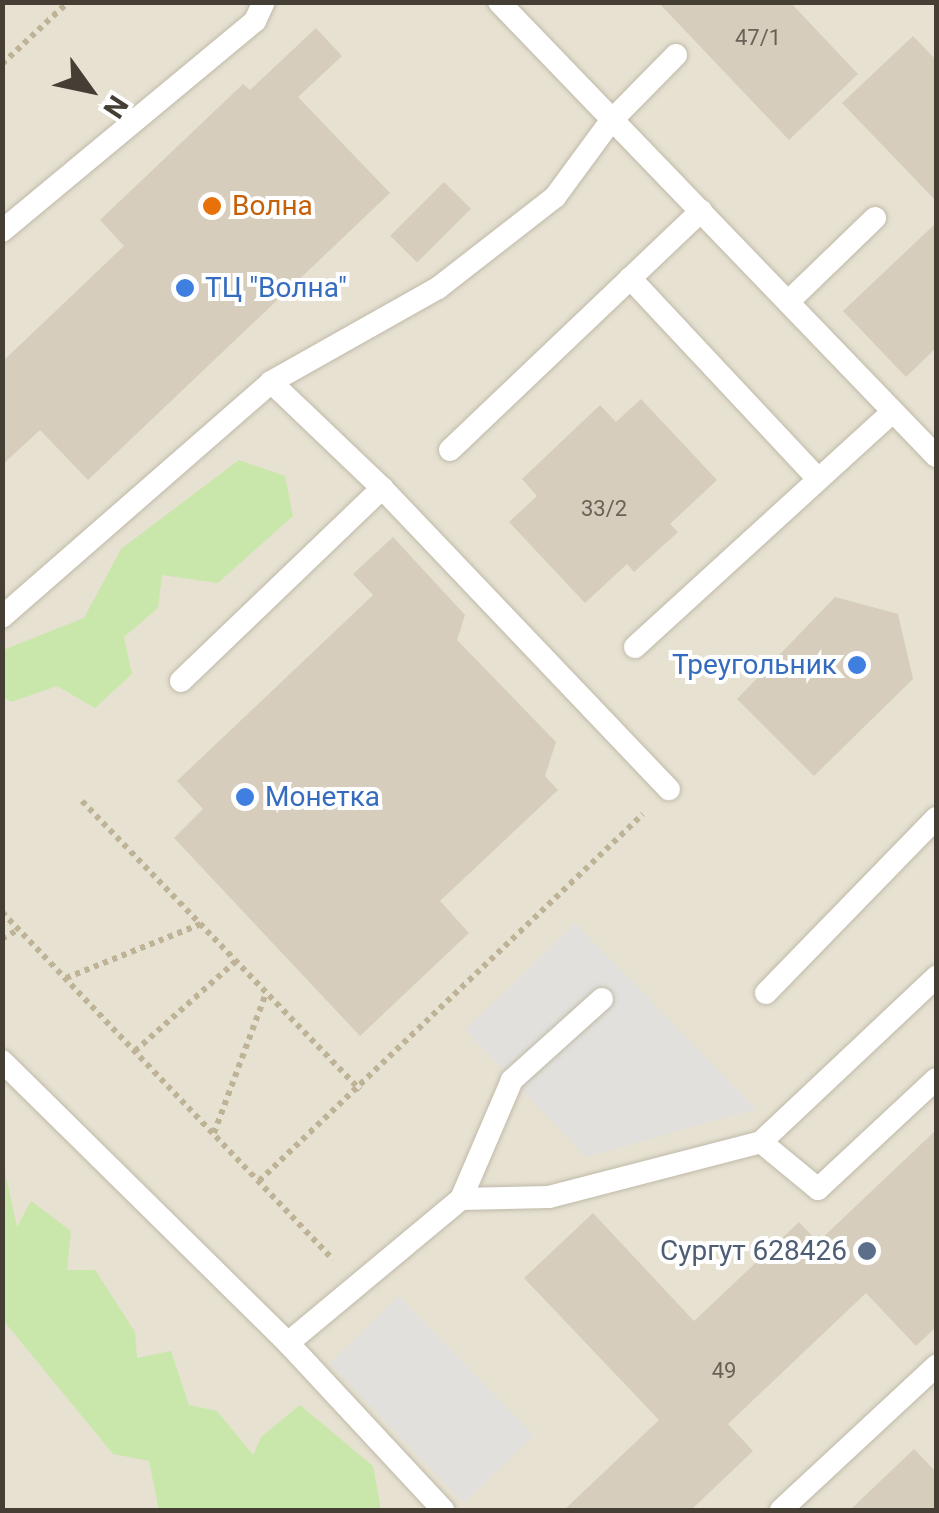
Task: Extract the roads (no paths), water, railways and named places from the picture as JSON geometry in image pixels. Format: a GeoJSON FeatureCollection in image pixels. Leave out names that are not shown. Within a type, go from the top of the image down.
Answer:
{"type":"FeatureCollection","features":[{"type":"Feature","properties":{"kind":"lane"},"geometry":{"type":"LineString","coordinates":[[2,231],[256,21],[264,2]]}},
{"type":"Feature","properties":{"kind":"lane"},"geometry":{"type":"LineString","coordinates":[[500,2],[610,122],[702,211],[936,456]]}},
{"type":"Feature","properties":{"kind":"lane"},"geometry":{"type":"LineString","coordinates":[[2,617],[272,382],[452,277],[555,197],[610,122],[676,56]]}},
{"type":"Feature","properties":{"kind":"lane"},"geometry":{"type":"LineString","coordinates":[[450,450],[702,211]]}},
{"type":"Feature","properties":{"kind":"lane"},"geometry":{"type":"LineString","coordinates":[[788,302],[875,218]]}},
{"type":"Feature","properties":{"kind":"lane"},"geometry":{"type":"LineString","coordinates":[[630,278],[818,479]]}},
{"type":"Feature","properties":{"kind":"lane"},"geometry":{"type":"LineString","coordinates":[[272,382],[382,488],[669,789]]}},
{"type":"Feature","properties":{"kind":"lane"},"geometry":{"type":"LineString","coordinates":[[635,648],[891,413]]}},
{"type":"Feature","properties":{"kind":"lane"},"geometry":{"type":"LineString","coordinates":[[180,681],[382,488]]}},
{"type":"Feature","properties":{"kind":"lane"},"geometry":{"type":"LineString","coordinates":[[766,993],[936,818]]}},
{"type":"Feature","properties":{"kind":"lane"},"geometry":{"type":"LineString","coordinates":[[461,1199],[549,1196],[761,1142],[936,976]]}},
{"type":"Feature","properties":{"kind":"lane"},"geometry":{"type":"LineString","coordinates":[[288,1343],[461,1199],[512,1080],[602,999]]}},
{"type":"Feature","properties":{"kind":"lane"},"geometry":{"type":"LineString","coordinates":[[2,1061],[288,1343],[443,1510]]}},
{"type":"Feature","properties":{"kind":"lane"},"geometry":{"type":"LineString","coordinates":[[761,1142],[818,1190],[936,1078]]}},
{"type":"Feature","properties":{"kind":"lane"},"geometry":{"type":"LineString","coordinates":[[781,1510],[936,1366]]}},
{"type":"Feature","properties":{"kind":"place","name":"Волна"},"geometry":{"type":"Point","coordinates":[212,206]}},
{"type":"Feature","properties":{"kind":"place","name":"ТЦ \"Волна\""},"geometry":{"type":"Point","coordinates":[185,288]}},
{"type":"Feature","properties":{"kind":"place","name":"Треугольник"},"geometry":{"type":"Point","coordinates":[857,665]}},
{"type":"Feature","properties":{"kind":"place","name":"Монетка"},"geometry":{"type":"Point","coordinates":[245,797]}},
{"type":"Feature","properties":{"kind":"place","name":"Сургут 628426"},"geometry":{"type":"Point","coordinates":[867,1251]}}]}
